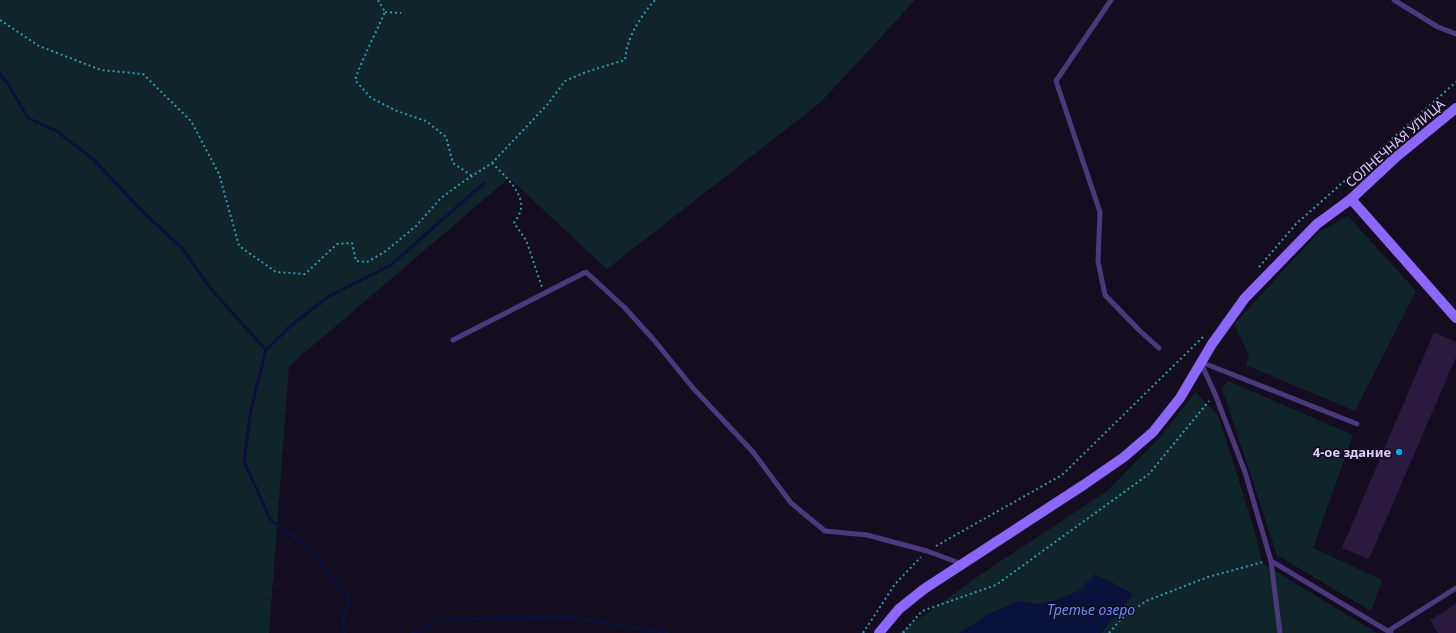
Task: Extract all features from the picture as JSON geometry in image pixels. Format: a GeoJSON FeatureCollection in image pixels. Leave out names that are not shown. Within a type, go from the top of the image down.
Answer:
{"type":"FeatureCollection","features":[{"type":"Feature","properties":{"kind":"street","name":"СОЛНЕЧНАЯ УЛИЦА"},"geometry":{"type":"LineString","coordinates":[[879,633],[899,609],[924,589],[1085,484],[1124,457],[1154,432],[1180,398],[1201,362],[1245,298],[1317,224],[1351,199],[1395,158],[1456,108]]}},
{"type":"Feature","properties":{"kind":"street"},"geometry":{"type":"LineString","coordinates":[[1351,199],[1456,318]]}},
{"type":"Feature","properties":{"kind":"lane"},"geometry":{"type":"LineString","coordinates":[[1111,0],[1056,82],[1100,212],[1098,261],[1105,295],[1159,348]]}},
{"type":"Feature","properties":{"kind":"lane"},"geometry":{"type":"LineString","coordinates":[[1394,0],[1438,27],[1456,34]]}},
{"type":"Feature","properties":{"kind":"lane"},"geometry":{"type":"LineString","coordinates":[[453,340],[586,272],[624,307],[654,340],[693,388],[753,452],[791,503],[825,531],[867,535],[927,551],[962,564]]}},
{"type":"Feature","properties":{"kind":"lane"},"geometry":{"type":"LineString","coordinates":[[1201,362],[1244,472],[1271,561],[1280,633]]}},
{"type":"Feature","properties":{"kind":"lane"},"geometry":{"type":"LineString","coordinates":[[1201,362],[1357,424]]}},
{"type":"Feature","properties":{"kind":"lane"},"geometry":{"type":"LineString","coordinates":[[1271,561],[1389,632],[1456,588]]}},
{"type":"Feature","properties":{"kind":"path"},"geometry":{"type":"LineString","coordinates":[[378,0],[385,12]]}},
{"type":"Feature","properties":{"kind":"path"},"geometry":{"type":"LineString","coordinates":[[0,20],[40,46],[101,70],[143,74],[191,121],[219,174],[239,246],[276,272],[305,274],[337,244],[352,243],[356,261],[367,262],[386,251],[416,226],[441,198],[492,163],[548,105],[565,81],[586,72],[625,60],[627,46],[634,31],[655,0]]}},
{"type":"Feature","properties":{"kind":"path"},"geometry":{"type":"LineString","coordinates":[[385,12],[402,14]]}},
{"type":"Feature","properties":{"kind":"path"},"geometry":{"type":"LineString","coordinates":[[385,12],[361,62],[355,80],[371,98],[397,111],[426,121],[446,137],[453,163],[472,176]]}},
{"type":"Feature","properties":{"kind":"path"},"geometry":{"type":"LineString","coordinates":[[492,163],[520,196],[521,212],[514,223],[526,240],[544,294]]}},
{"type":"Feature","properties":{"kind":"path"},"geometry":{"type":"LineString","coordinates":[[903,633],[922,611],[996,585],[1149,474],[1214,394]]}},
{"type":"Feature","properties":{"kind":"path"},"geometry":{"type":"LineString","coordinates":[[863,633],[895,584],[927,551],[1062,475]]}},
{"type":"Feature","properties":{"kind":"path"},"geometry":{"type":"LineString","coordinates":[[1109,633],[1122,618],[1146,601],[1208,577],[1271,561]]}},
{"type":"Feature","properties":{"kind":"green space"},"geometry":{"type":"Polygon","coordinates":[[[0,0],[915,0],[821,102],[607,269],[509,178],[289,366],[269,633],[0,633],[0,0]]]}},
{"type":"Feature","properties":{"kind":"green space"},"geometry":{"type":"Polygon","coordinates":[[[1348,216],[1416,291],[1355,411],[1246,365],[1249,355],[1234,324],[1319,232],[1348,216]]]}},
{"type":"Feature","properties":{"kind":"green space"},"geometry":{"type":"Polygon","coordinates":[[[1228,381],[1353,435],[1313,548],[1382,580],[1371,611],[1277,555],[1222,388],[1228,381]]]}},
{"type":"Feature","properties":{"kind":"green space"},"geometry":{"type":"Polygon","coordinates":[[[1195,392],[1218,415],[1255,532],[1262,563],[1377,633],[899,633],[983,573],[1107,491],[1162,435],[1195,392]]]}},
{"type":"Feature","properties":{"kind":"water","name":"Третье озеро"},"geometry":{"type":"Polygon","coordinates":[[[1095,574],[1133,594],[1101,633],[959,633],[991,613],[1018,601],[1039,604],[1055,601],[1078,591],[1095,574]]]}},
{"type":"Feature","properties":{"kind":"building","name":"4-ое здание"},"geometry":{"type":"Polygon","coordinates":[[[1434,332],[1456,342],[1456,357],[1369,559],[1342,548],[1434,332]]]}},
{"type":"Feature","properties":{"kind":"building"},"geometry":{"type":"Polygon","coordinates":[[[1456,604],[1456,633],[1438,633],[1430,620],[1456,604]]]}},
{"type":"Feature","properties":{"kind":"waterway"},"geometry":{"type":"LineString","coordinates":[[0,74],[8,84],[28,118],[57,131],[94,160],[144,213],[182,248],[211,289],[266,350],[251,410],[244,461],[270,519],[316,555],[349,599],[343,622],[345,633]]}},
{"type":"Feature","properties":{"kind":"waterway"},"geometry":{"type":"LineString","coordinates":[[266,350],[293,324],[328,297],[391,265],[484,183]]}},
{"type":"Feature","properties":{"kind":"waterway"},"geometry":{"type":"LineString","coordinates":[[412,633],[445,619],[570,617],[668,633]]}},
{"type":"Feature","properties":{"kind":"place","name":"4-ое здание"},"geometry":{"type":"Point","coordinates":[1399,452]}}]}
